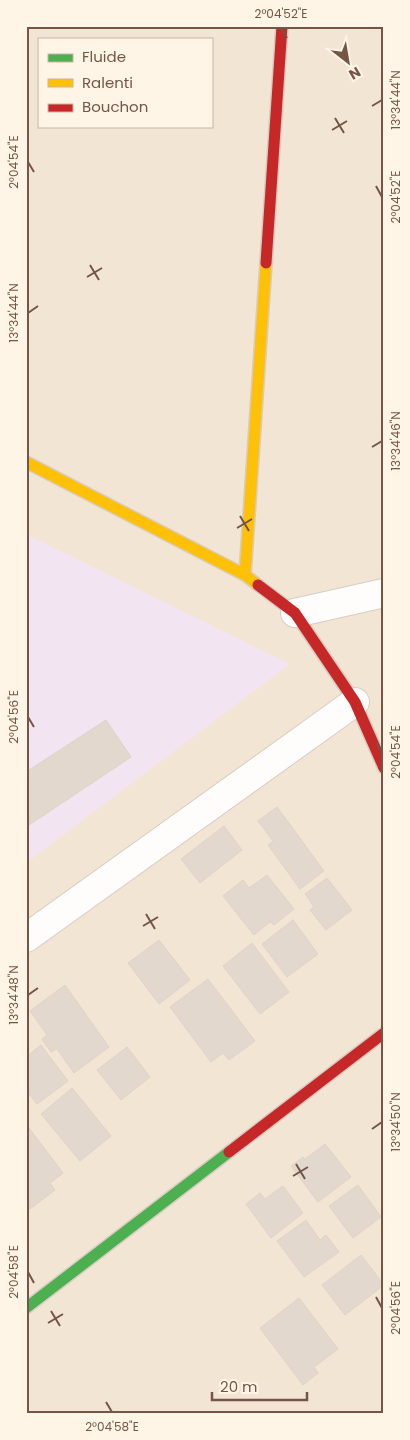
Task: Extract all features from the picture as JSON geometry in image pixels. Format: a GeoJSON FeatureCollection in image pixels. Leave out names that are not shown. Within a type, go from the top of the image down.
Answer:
{"type":"FeatureCollection","features":[{"type":"Feature","properties":{"kind":"street"},"geometry":{"type":"LineString","coordinates":[[245,575],[282,26]]}},
{"type":"Feature","properties":{"kind":"street"},"geometry":{"type":"LineString","coordinates":[[26,462],[245,575],[295,613],[355,702],[384,768]]}},
{"type":"Feature","properties":{"kind":"street"},"geometry":{"type":"LineString","coordinates":[[295,613],[384,593]]}},
{"type":"Feature","properties":{"kind":"street"},"geometry":{"type":"LineString","coordinates":[[26,938],[355,702]]}},
{"type":"Feature","properties":{"kind":"street"},"geometry":{"type":"LineString","coordinates":[[26,1308],[384,1033]]}},
{"type":"Feature","properties":{"kind":"shaded area"},"geometry":{"type":"Polygon","coordinates":[[[26,26],[384,26],[384,1414],[26,1414],[26,26]]]}},
{"type":"Feature","properties":{"kind":"shaded area"},"geometry":{"type":"Polygon","coordinates":[[[26,534],[290,664],[26,863],[26,534]]]}},
{"type":"Feature","properties":{"kind":"building"},"geometry":{"type":"Polygon","coordinates":[[[106,720],[131,757],[26,827],[26,772],[106,720]]]}},
{"type":"Feature","properties":{"kind":"building"},"geometry":{"type":"Polygon","coordinates":[[[277,807],[324,871],[300,889],[268,845],[273,841],[258,821],[277,807]]]}},
{"type":"Feature","properties":{"kind":"building"},"geometry":{"type":"Polygon","coordinates":[[[224,826],[242,850],[200,883],[181,859],[224,826]]]}},
{"type":"Feature","properties":{"kind":"building"},"geometry":{"type":"Polygon","coordinates":[[[267,875],[294,909],[274,925],[270,922],[254,935],[223,896],[243,880],[249,888],[267,875]]]}},
{"type":"Feature","properties":{"kind":"building"},"geometry":{"type":"Polygon","coordinates":[[[327,878],[352,910],[326,930],[310,910],[314,907],[305,894],[327,878]]]}},
{"type":"Feature","properties":{"kind":"building"},"geometry":{"type":"Polygon","coordinates":[[[293,920],[318,954],[287,977],[262,944],[293,920]]]}},
{"type":"Feature","properties":{"kind":"building"},"geometry":{"type":"Polygon","coordinates":[[[159,940],[190,980],[159,1004],[128,963],[159,940]]]}},
{"type":"Feature","properties":{"kind":"building"},"geometry":{"type":"Polygon","coordinates":[[[252,943],[289,992],[260,1014],[223,966],[252,943]]]}},
{"type":"Feature","properties":{"kind":"building"},"geometry":{"type":"Polygon","coordinates":[[[208,979],[255,1041],[229,1060],[223,1053],[211,1062],[170,1007],[208,979]]]}},
{"type":"Feature","properties":{"kind":"building"},"geometry":{"type":"Polygon","coordinates":[[[65,985],[109,1047],[74,1073],[57,1049],[51,1052],[42,1039],[47,1035],[30,1011],[65,985]]]}},
{"type":"Feature","properties":{"kind":"building"},"geometry":{"type":"Polygon","coordinates":[[[41,1045],[68,1081],[37,1104],[26,1090],[26,1057],[41,1045]]]}},
{"type":"Feature","properties":{"kind":"building"},"geometry":{"type":"Polygon","coordinates":[[[127,1047],[150,1077],[121,1100],[97,1070],[127,1047]]]}},
{"type":"Feature","properties":{"kind":"building"},"geometry":{"type":"Polygon","coordinates":[[[72,1088],[111,1136],[80,1161],[41,1114],[72,1088]]]}},
{"type":"Feature","properties":{"kind":"building"},"geometry":{"type":"Polygon","coordinates":[[[26,1124],[63,1173],[50,1183],[55,1190],[30,1209],[26,1204],[26,1124]]]}},
{"type":"Feature","properties":{"kind":"building"},"geometry":{"type":"Polygon","coordinates":[[[325,1144],[351,1177],[318,1202],[291,1166],[303,1157],[305,1159],[325,1144]]]}},
{"type":"Feature","properties":{"kind":"building"},"geometry":{"type":"Polygon","coordinates":[[[358,1185],[381,1217],[353,1238],[329,1206],[358,1185]]]}},
{"type":"Feature","properties":{"kind":"building"},"geometry":{"type":"Polygon","coordinates":[[[283,1186],[303,1213],[271,1238],[246,1204],[260,1193],[265,1199],[283,1186]]]}},
{"type":"Feature","properties":{"kind":"building"},"geometry":{"type":"Polygon","coordinates":[[[306,1220],[320,1240],[326,1235],[339,1252],[304,1277],[277,1241],[306,1220]]]}},
{"type":"Feature","properties":{"kind":"building"},"geometry":{"type":"Polygon","coordinates":[[[361,1255],[384,1285],[345,1315],[322,1285],[361,1255]]]}},
{"type":"Feature","properties":{"kind":"building"},"geometry":{"type":"Polygon","coordinates":[[[299,1298],[338,1349],[314,1367],[318,1373],[303,1385],[260,1328],[299,1298]]]}},
{"type":"Feature","properties":{"kind":"traffic: fast"},"geometry":{"type":"LineString","coordinates":[[26,1308],[229,1152]]}},
{"type":"Feature","properties":{"kind":"traffic: slow"},"geometry":{"type":"LineString","coordinates":[[245,575],[266,263]]}},
{"type":"Feature","properties":{"kind":"traffic: slow"},"geometry":{"type":"LineString","coordinates":[[26,462],[245,575],[258,585]]}},
{"type":"Feature","properties":{"kind":"traffic: jam"},"geometry":{"type":"LineString","coordinates":[[266,263],[282,26]]}},
{"type":"Feature","properties":{"kind":"traffic: jam"},"geometry":{"type":"LineString","coordinates":[[258,585],[295,613],[355,702],[384,768]]}},
{"type":"Feature","properties":{"kind":"traffic: jam"},"geometry":{"type":"LineString","coordinates":[[229,1152],[384,1033]]}}]}
